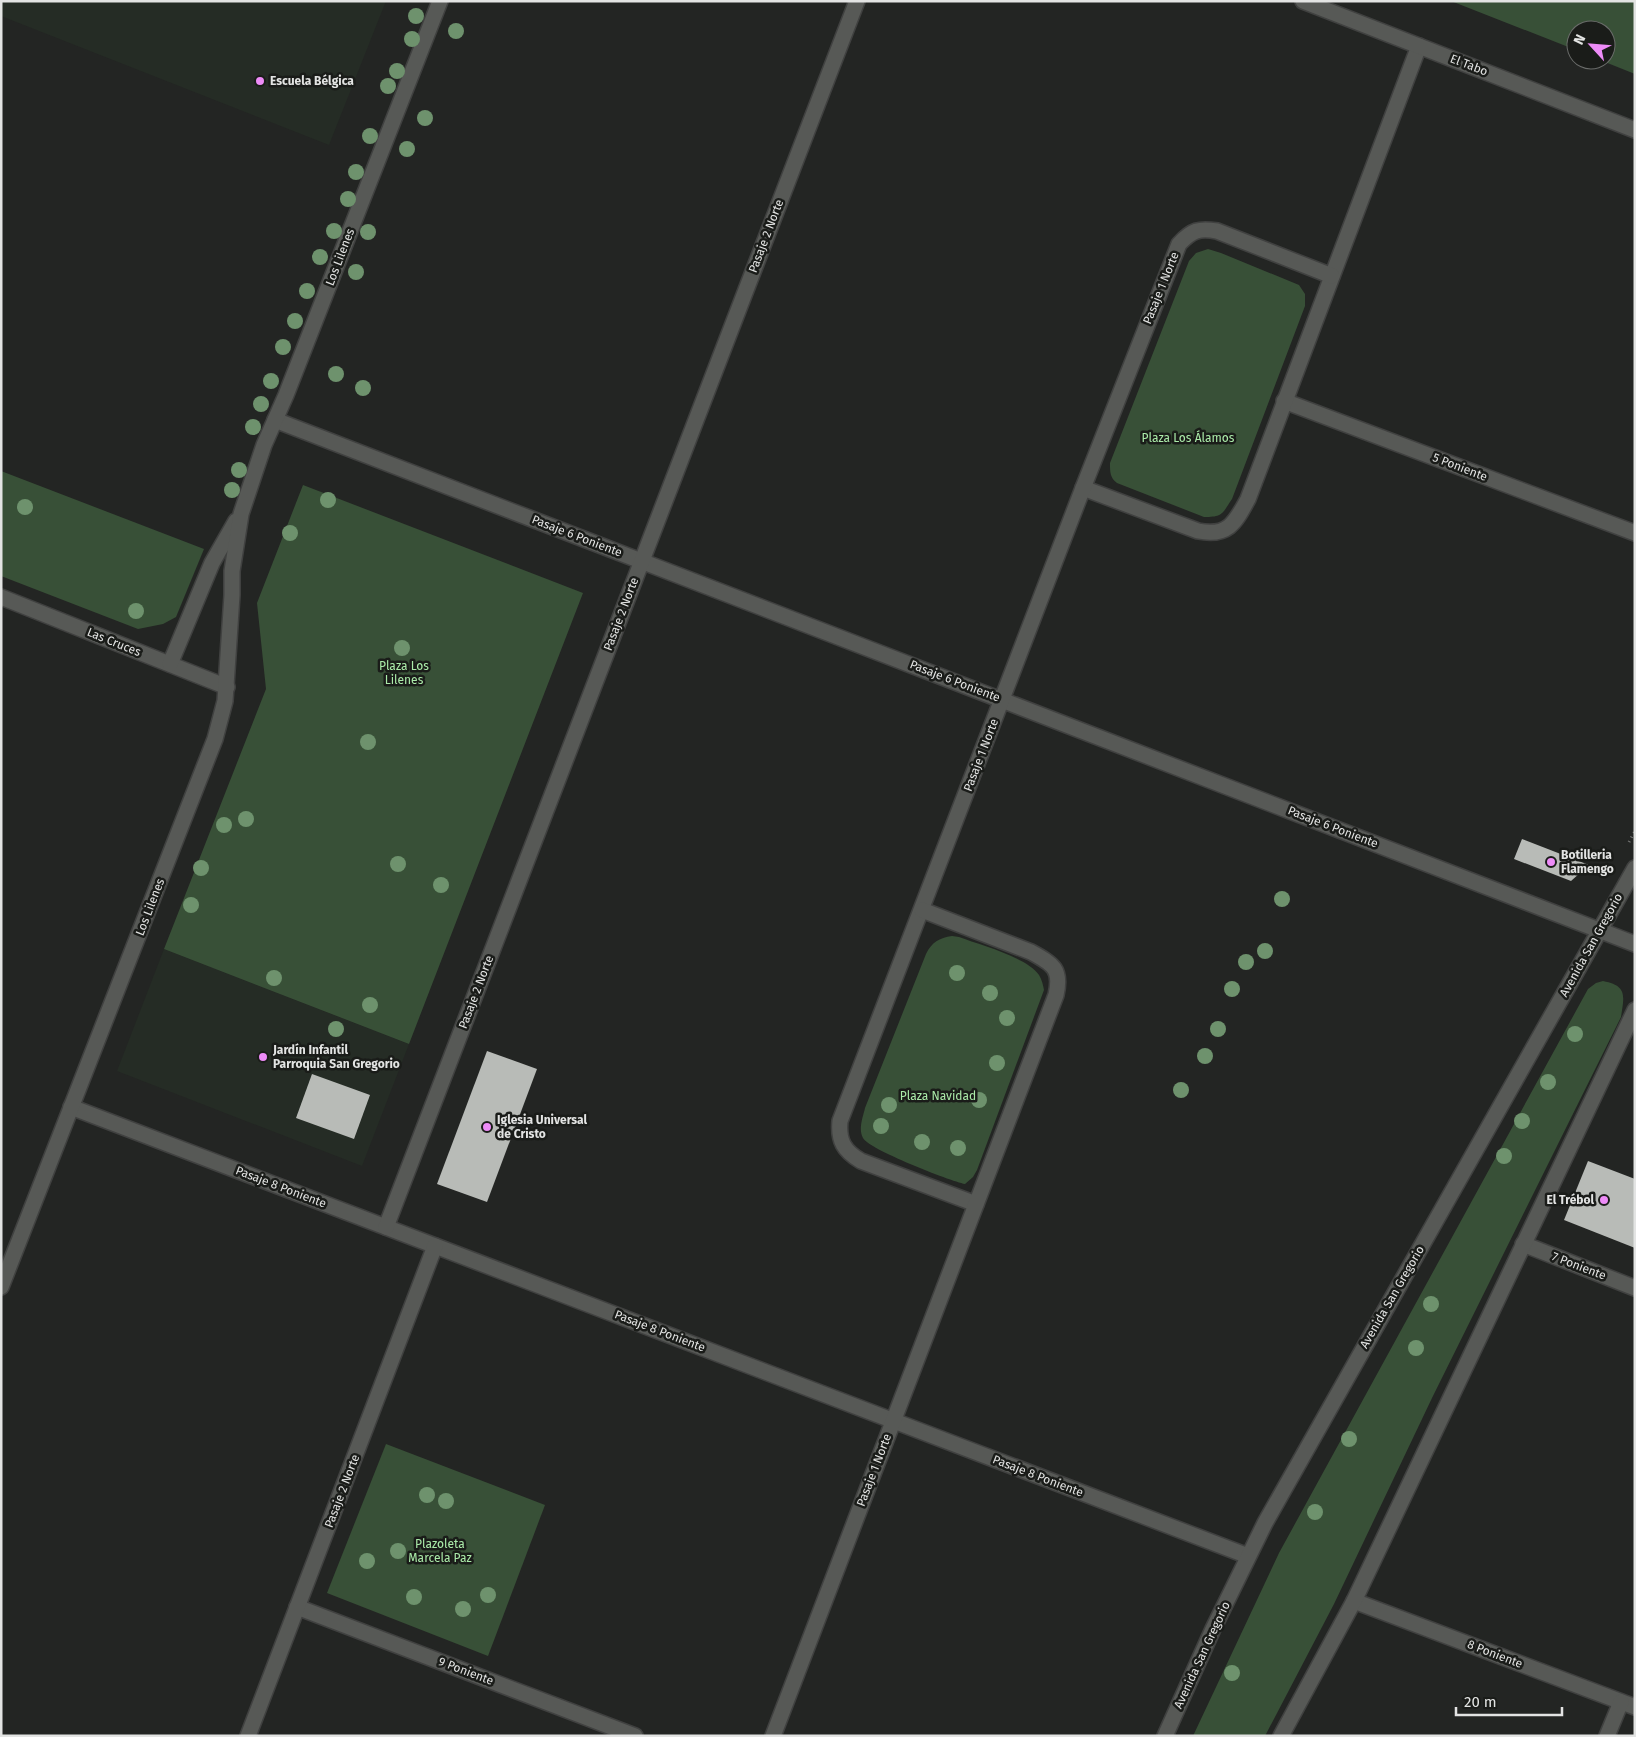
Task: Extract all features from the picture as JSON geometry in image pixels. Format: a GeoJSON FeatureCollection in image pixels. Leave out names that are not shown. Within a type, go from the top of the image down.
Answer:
{"type":"FeatureCollection","features":[{"type":"Feature","properties":{"kind":"street","name":"Los Lilenes"},"geometry":{"type":"LineString","coordinates":[[1,1288],[215,739],[222,717],[227,687],[232,571],[241,514],[264,445],[440,1]]}},
{"type":"Feature","properties":{"kind":"street","name":"Pasaje 2 Norte"},"geometry":{"type":"LineString","coordinates":[[386,1227],[857,1]]}},
{"type":"Feature","properties":{"kind":"street","name":"El Tabo"},"geometry":{"type":"LineString","coordinates":[[1302,1],[1635,130]]}},
{"type":"Feature","properties":{"kind":"street"},"geometry":{"type":"LineString","coordinates":[[1083,488],[1198,531],[1208,533],[1219,532],[1236,522],[1248,499],[1419,46]]}},
{"type":"Feature","properties":{"kind":"street","name":"Pasaje 1 Norte"},"geometry":{"type":"LineString","coordinates":[[976,1204],[860,1161],[850,1154],[840,1139],[840,1121],[1083,488],[1171,262],[1180,244],[1186,236],[1199,229],[1217,231],[1332,276]]}},
{"type":"Feature","properties":{"kind":"street","name":"5 Poniente"},"geometry":{"type":"LineString","coordinates":[[1284,401],[1635,533]]}},
{"type":"Feature","properties":{"kind":"street","name":"Pasaje 6 Poniente"},"geometry":{"type":"LineString","coordinates":[[275,420],[1635,944]]}},
{"type":"Feature","properties":{"kind":"street","name":"Los Lilenes"},"geometry":{"type":"LineString","coordinates":[[170,664],[212,563],[241,514]]}},
{"type":"Feature","properties":{"kind":"street","name":"Las Cruces"},"geometry":{"type":"LineString","coordinates":[[1,597],[227,687]]}},
{"type":"Feature","properties":{"kind":"street","name":"Avenida San Gregorio"},"geometry":{"type":"LineString","coordinates":[[1165,1736],[1248,1556],[1301,1456],[1635,868]]}},
{"type":"Feature","properties":{"kind":"street","name":"Pasaje 1 Norte"},"geometry":{"type":"LineString","coordinates":[[773,1736],[1056,995],[1058,978],[1054,967],[1031,952],[922,910]]}},
{"type":"Feature","properties":{"kind":"street"},"geometry":{"type":"LineString","coordinates":[[1281,1736],[1354,1600],[1635,1010]]}},
{"type":"Feature","properties":{"kind":"street","name":"Pasaje 8 Poniente"},"geometry":{"type":"LineString","coordinates":[[71,1107],[1248,1556]]}},
{"type":"Feature","properties":{"kind":"street","name":"7 Poniente"},"geometry":{"type":"LineString","coordinates":[[1523,1244],[1635,1288]]}},
{"type":"Feature","properties":{"kind":"street","name":"Pasaje 2 Norte"},"geometry":{"type":"LineString","coordinates":[[248,1736],[435,1246]]}},
{"type":"Feature","properties":{"kind":"street","name":"8 Poniente"},"geometry":{"type":"LineString","coordinates":[[1354,1600],[1628,1705]]}},
{"type":"Feature","properties":{"kind":"street","name":"9 Poniente"},"geometry":{"type":"LineString","coordinates":[[297,1607],[635,1736]]}},
{"type":"Feature","properties":{"kind":"street"},"geometry":{"type":"LineString","coordinates":[[1607,1736],[1628,1705]]}},
{"type":"Feature","properties":{"kind":"shaded area","name":"Escuela Bélgica"},"geometry":{"type":"Polygon","coordinates":[[[1,1],[386,1],[329,145],[1,16],[1,1]]]}},
{"type":"Feature","properties":{"kind":"shaded area","name":"Jardín Infantil Parroquia San Gregorio"},"geometry":{"type":"Polygon","coordinates":[[[164,949],[409,1044],[362,1166],[117,1071],[164,949]]]}},
{"type":"Feature","properties":{"kind":"green space"},"geometry":{"type":"Polygon","coordinates":[[[1451,1],[1635,1],[1635,74],[1616,66],[1616,20],[1566,20],[1566,46],[1451,1]]]}},
{"type":"Feature","properties":{"kind":"green space","name":"Plaza Los Álamos"},"geometry":{"type":"Polygon","coordinates":[[[1208,249],[1299,285],[1305,294],[1305,306],[1232,499],[1221,514],[1204,517],[1117,483],[1111,474],[1110,463],[1189,261],[1196,253],[1208,249]]]}},
{"type":"Feature","properties":{"kind":"green space"},"geometry":{"type":"Polygon","coordinates":[[[1,471],[204,549],[176,617],[163,624],[138,629],[1,576],[1,471]]]}},
{"type":"Feature","properties":{"kind":"green space","name":"Plaza Los Lilenes"},"geometry":{"type":"Polygon","coordinates":[[[303,485],[583,593],[409,1044],[164,949],[266,689],[257,603],[303,485]]]}},
{"type":"Feature","properties":{"kind":"green space","name":"Plaza Navidad"},"geometry":{"type":"Polygon","coordinates":[[[952,936],[1014,957],[1039,975],[1044,990],[977,1170],[973,1177],[965,1184],[894,1157],[868,1143],[863,1138],[861,1131],[865,1108],[926,954],[936,941],[952,936]]]}},
{"type":"Feature","properties":{"kind":"green space"},"geometry":{"type":"Polygon","coordinates":[[[1603,981],[1617,986],[1622,993],[1621,1017],[1432,1398],[1334,1604],[1265,1736],[1193,1736],[1279,1553],[1588,989],[1596,983],[1603,981]]]}},
{"type":"Feature","properties":{"kind":"green space","name":"Plazoleta Marcela Paz"},"geometry":{"type":"Polygon","coordinates":[[[386,1444],[545,1505],[488,1656],[327,1593],[386,1444]]]}},
{"type":"Feature","properties":{"kind":"building","name":"Botilleria Flamengo"},"geometry":{"type":"Polygon","coordinates":[[[1522,839],[1589,865],[1571,881],[1514,859],[1522,839]]]}},
{"type":"Feature","properties":{"kind":"building","name":"Iglesia Universal de Cristo"},"geometry":{"type":"Polygon","coordinates":[[[487,1051],[537,1069],[487,1202],[437,1184],[487,1051]]]}},
{"type":"Feature","properties":{"kind":"building"},"geometry":{"type":"Polygon","coordinates":[[[312,1074],[370,1095],[354,1139],[296,1118],[312,1074]]]}},
{"type":"Feature","properties":{"kind":"building","name":"El Trébol"},"geometry":{"type":"Polygon","coordinates":[[[1588,1161],[1635,1179],[1635,1248],[1564,1220],[1588,1161]]]}},
{"type":"Feature","properties":{"kind":"place","name":"Escuela Bélgica"},"geometry":{"type":"Point","coordinates":[260,81]}},
{"type":"Feature","properties":{"kind":"place","name":"Botilleria Flamengo"},"geometry":{"type":"Point","coordinates":[1551,862]}},
{"type":"Feature","properties":{"kind":"place","name":"Jardín Infantil Parroquia San Gregorio"},"geometry":{"type":"Point","coordinates":[263,1057]}},
{"type":"Feature","properties":{"kind":"place","name":"Iglesia Universal de Cristo"},"geometry":{"type":"Point","coordinates":[487,1127]}},
{"type":"Feature","properties":{"kind":"place","name":"El Trébol"},"geometry":{"type":"Point","coordinates":[1604,1200]}}]}
